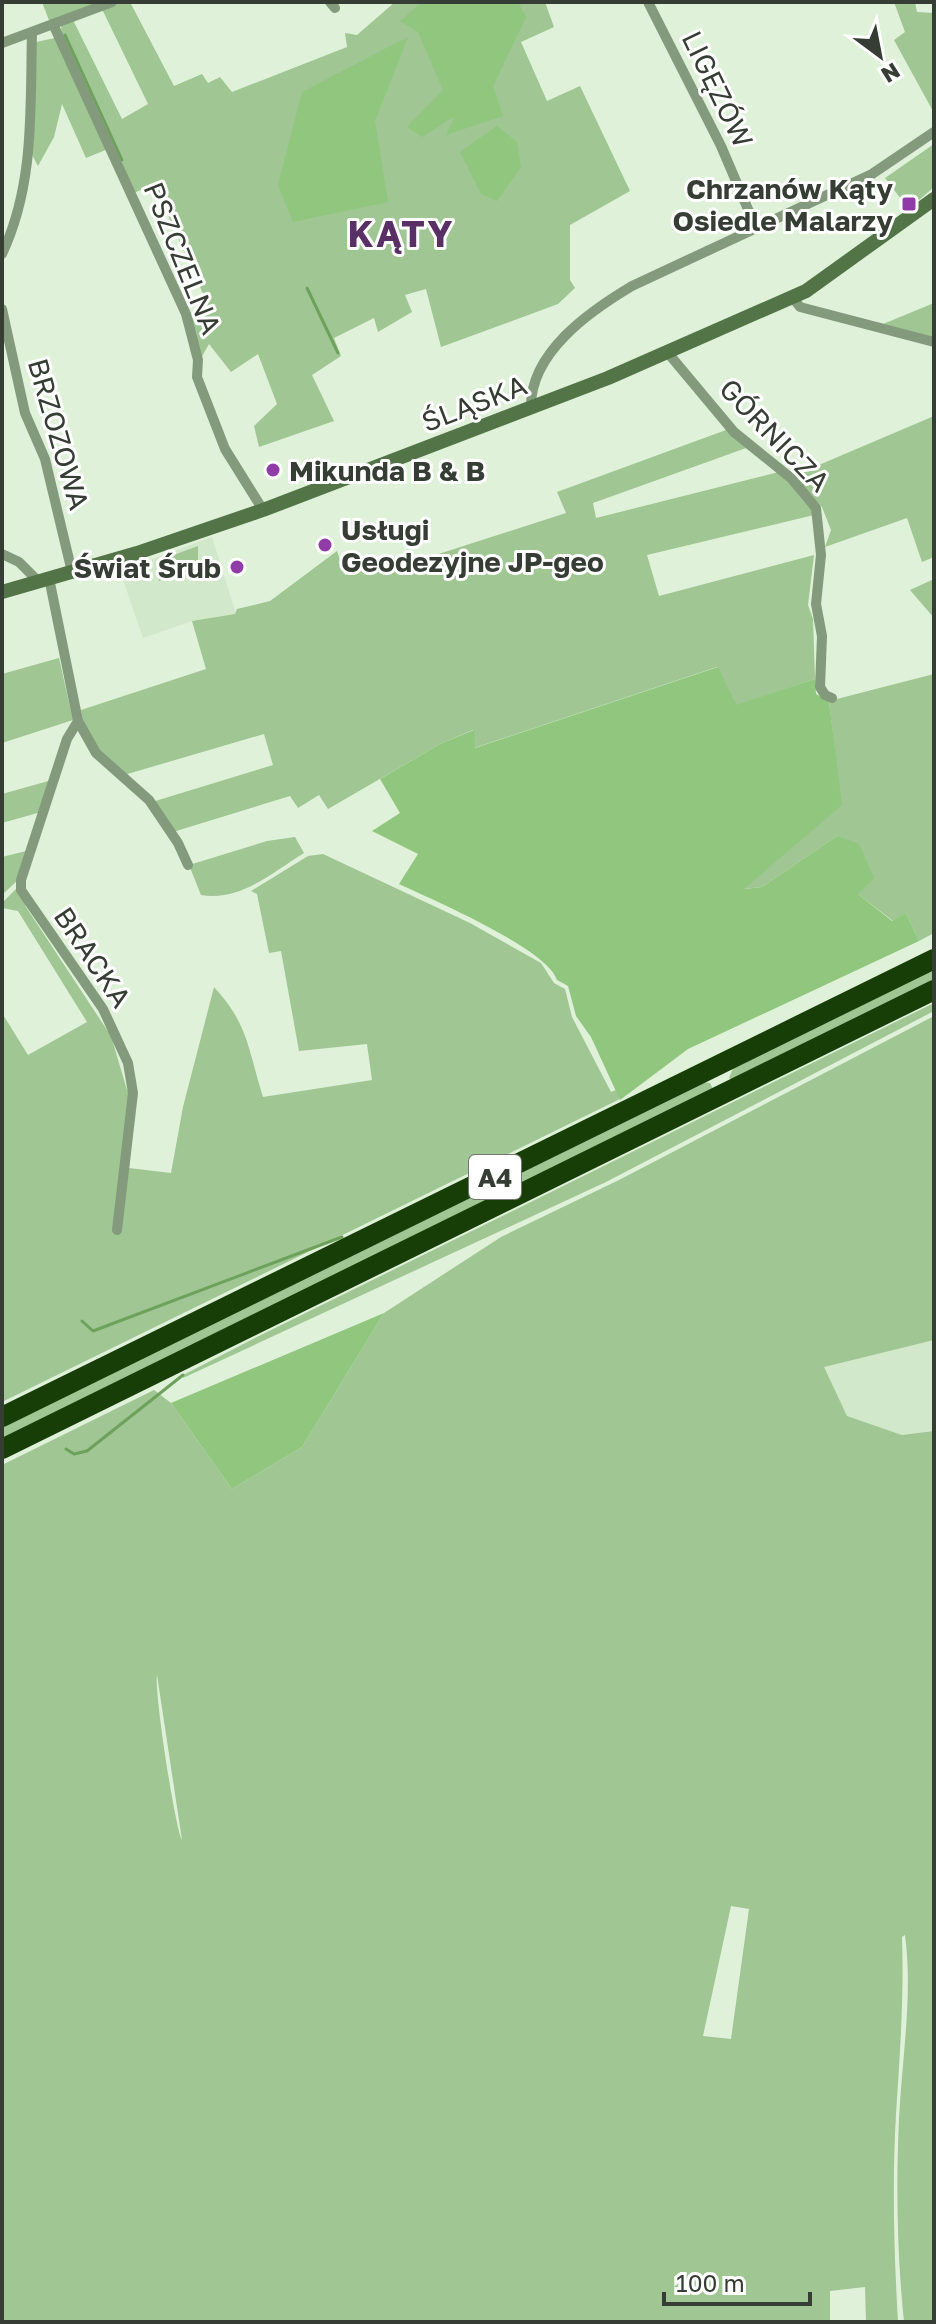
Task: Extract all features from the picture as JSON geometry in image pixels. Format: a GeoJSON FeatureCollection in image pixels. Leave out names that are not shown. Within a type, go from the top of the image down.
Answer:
{"type":"FeatureCollection","features":[{"type":"Feature","properties":{"kind":"highway","name":"A4"},"geometry":{"type":"LineString","coordinates":[[4,1416],[934,959]]}},
{"type":"Feature","properties":{"kind":"highway","name":"A4"},"geometry":{"type":"LineString","coordinates":[[11,1444],[934,990]]}},
{"type":"Feature","properties":{"kind":"main road","name":"ŚLĄSKA"},"geometry":{"type":"LineString","coordinates":[[2,592],[263,510],[531,409],[668,353],[793,298],[834,274],[934,199]]}},
{"type":"Feature","properties":{"kind":"street"},"geometry":{"type":"LineString","coordinates":[[2,43],[112,2]]}},
{"type":"Feature","properties":{"kind":"street","name":"LIGĘZÓW"},"geometry":{"type":"LineString","coordinates":[[648,2],[721,146],[756,228]]}},
{"type":"Feature","properties":{"kind":"street","name":"PSZCZELNA"},"geometry":{"type":"LineString","coordinates":[[53,24],[186,314],[198,360],[197,377],[225,449],[263,510]]}},
{"type":"Feature","properties":{"kind":"street"},"geometry":{"type":"LineString","coordinates":[[2,254],[17,222],[28,169],[32,33]]}},
{"type":"Feature","properties":{"kind":"street"},"geometry":{"type":"LineString","coordinates":[[531,409],[540,372],[556,347],[599,306],[632,286],[872,174],[934,132]]}},
{"type":"Feature","properties":{"kind":"street"},"geometry":{"type":"LineString","coordinates":[[793,298],[800,307],[934,342]]}},
{"type":"Feature","properties":{"kind":"street","name":"BRZOZOWA"},"geometry":{"type":"LineString","coordinates":[[2,309],[25,413],[45,459],[72,572]]}},
{"type":"Feature","properties":{"kind":"street","name":"GÓRNICZA"},"geometry":{"type":"LineString","coordinates":[[668,353],[734,432],[791,478],[816,508],[821,555],[816,604],[822,636],[820,687],[825,695],[832,698]]}},
{"type":"Feature","properties":{"kind":"street"},"geometry":{"type":"LineString","coordinates":[[2,554],[44,580],[78,721],[96,753],[149,800],[178,843],[188,865]]}},
{"type":"Feature","properties":{"kind":"street","name":"BRACKA"},"geometry":{"type":"LineString","coordinates":[[78,721],[67,739],[21,880],[21,890],[103,1009],[128,1063],[133,1093],[117,1230]]}},
{"type":"Feature","properties":{"kind":"shaded area"},"geometry":{"type":"Polygon","coordinates":[[[212,537],[236,614],[192,621],[143,638],[120,571],[212,537]]]}},
{"type":"Feature","properties":{"kind":"shaded area"},"geometry":{"type":"Polygon","coordinates":[[[934,1340],[934,1431],[902,1435],[847,1416],[823,1366],[934,1340]]]}},
{"type":"Feature","properties":{"kind":"green space"},"geometry":{"type":"Polygon","coordinates":[[[42,2],[103,2],[50,23],[42,2]]]}},
{"type":"Feature","properties":{"kind":"green space"},"geometry":{"type":"Polygon","coordinates":[[[130,2],[174,86],[202,74],[208,83],[220,77],[232,92],[347,47],[345,33],[357,35],[395,2],[545,2],[554,27],[521,42],[547,101],[580,86],[630,191],[570,225],[570,280],[575,288],[558,304],[441,347],[426,289],[405,295],[412,312],[378,332],[374,318],[334,338],[341,356],[312,375],[334,421],[259,447],[254,426],[277,404],[258,354],[231,372],[209,344],[200,360],[189,315],[208,305],[154,184],[134,193],[62,39],[61,25],[73,20],[122,119],[148,104],[102,9],[130,2]]]}},
{"type":"Feature","properties":{"kind":"green space"},"geometry":{"type":"Polygon","coordinates":[[[422,2],[518,2],[526,17],[493,86],[503,116],[446,135],[455,116],[422,137],[407,127],[443,90],[418,32],[400,21],[422,2]]]}},
{"type":"Feature","properties":{"kind":"green space"},"geometry":{"type":"Polygon","coordinates":[[[894,2],[915,2],[917,12],[934,13],[934,113],[894,40],[905,32],[894,2]]]}},
{"type":"Feature","properties":{"kind":"green space"},"geometry":{"type":"Polygon","coordinates":[[[408,37],[375,121],[388,202],[293,222],[278,185],[302,92],[408,37]]]}},
{"type":"Feature","properties":{"kind":"green space"},"geometry":{"type":"Polygon","coordinates":[[[55,38],[108,149],[86,158],[62,104],[54,137],[38,166],[31,153],[36,42],[55,38]]]}},
{"type":"Feature","properties":{"kind":"green space"},"geometry":{"type":"Polygon","coordinates":[[[497,126],[517,142],[521,167],[497,201],[481,194],[460,152],[497,126]]]}},
{"type":"Feature","properties":{"kind":"green space"},"geometry":{"type":"Polygon","coordinates":[[[934,144],[934,187],[919,200],[915,195],[904,203],[885,178],[934,144]]]}},
{"type":"Feature","properties":{"kind":"green space"},"geometry":{"type":"Polygon","coordinates":[[[934,303],[934,338],[883,324],[934,303]]]}},
{"type":"Feature","properties":{"kind":"green space"},"geometry":{"type":"Polygon","coordinates":[[[934,416],[934,557],[922,562],[907,518],[825,547],[831,530],[822,507],[793,476],[934,416]]]}},
{"type":"Feature","properties":{"kind":"green space"},"geometry":{"type":"Polygon","coordinates":[[[726,430],[749,447],[593,503],[596,518],[779,472],[808,500],[814,515],[647,555],[659,596],[814,555],[808,605],[813,619],[815,679],[735,706],[717,667],[474,748],[473,730],[440,744],[328,809],[319,795],[298,808],[290,796],[173,832],[152,802],[273,765],[264,734],[124,775],[102,754],[86,729],[81,710],[206,669],[192,621],[235,614],[237,609],[270,601],[337,551],[345,575],[385,562],[389,570],[566,513],[557,492],[726,430]]]}},
{"type":"Feature","properties":{"kind":"green space"},"geometry":{"type":"Polygon","coordinates":[[[198,546],[198,569],[159,581],[157,561],[198,546]]]}},
{"type":"Feature","properties":{"kind":"green space"},"geometry":{"type":"Polygon","coordinates":[[[934,579],[934,618],[910,590],[934,579]]]}},
{"type":"Feature","properties":{"kind":"green space"},"geometry":{"type":"Polygon","coordinates":[[[59,658],[73,720],[2,743],[2,674],[59,658]]]}},
{"type":"Feature","properties":{"kind":"green space"},"geometry":{"type":"Polygon","coordinates":[[[718,667],[736,705],[815,679],[816,694],[829,701],[842,805],[744,889],[762,887],[837,836],[859,844],[874,878],[858,894],[892,921],[906,913],[919,941],[688,1049],[620,1100],[591,1037],[576,1016],[568,986],[557,980],[533,954],[511,940],[399,884],[418,854],[372,831],[400,813],[380,779],[440,744],[474,730],[475,748],[718,667]]]}},
{"type":"Feature","properties":{"kind":"green space"},"geometry":{"type":"Polygon","coordinates":[[[934,674],[934,933],[919,941],[906,913],[893,921],[858,894],[837,836],[762,887],[743,889],[841,805],[829,701],[934,674]]]}},
{"type":"Feature","properties":{"kind":"green space"},"geometry":{"type":"Polygon","coordinates":[[[52,780],[41,812],[2,823],[2,794],[52,780]]]}},
{"type":"Feature","properties":{"kind":"green space"},"geometry":{"type":"Polygon","coordinates":[[[295,837],[304,853],[256,884],[229,894],[201,895],[189,865],[267,841],[295,837]]]}},
{"type":"Feature","properties":{"kind":"green space"},"geometry":{"type":"Polygon","coordinates":[[[30,850],[19,879],[2,895],[2,857],[30,850]]]}},
{"type":"Feature","properties":{"kind":"green space"},"geometry":{"type":"Polygon","coordinates":[[[323,854],[470,923],[541,963],[554,983],[565,989],[572,1017],[611,1092],[616,1090],[620,1099],[2,1402],[2,1013],[28,1055],[87,1022],[18,911],[2,908],[2,903],[19,886],[26,907],[111,1036],[127,1090],[136,1093],[129,1168],[171,1173],[183,1107],[214,987],[241,1026],[263,1097],[372,1080],[367,1044],[299,1051],[281,951],[269,953],[257,894],[251,891],[308,856],[323,854]]]}},
{"type":"Feature","properties":{"kind":"green space"},"geometry":{"type":"Polygon","coordinates":[[[934,965],[934,983],[732,1080],[729,1078],[734,1066],[934,965]]]}},
{"type":"Feature","properties":{"kind":"green space"},"geometry":{"type":"Polygon","coordinates":[[[934,1003],[934,1011],[606,1182],[183,1378],[183,1375],[263,1334],[934,1003]]]}},
{"type":"Feature","properties":{"kind":"green space"},"geometry":{"type":"Polygon","coordinates":[[[934,1016],[934,1340],[824,1367],[847,1416],[902,1435],[934,1431],[934,2322],[904,2322],[902,2297],[898,2170],[907,2004],[905,1935],[902,1937],[894,2166],[898,2322],[866,2322],[865,2287],[830,2291],[830,2322],[2,2322],[2,1465],[154,1390],[171,1403],[232,1489],[302,1447],[384,1313],[501,1237],[619,1180],[934,1016]],[[157,1675],[166,1759],[182,1840],[157,1675]],[[731,1906],[703,2036],[731,2039],[749,1909],[731,1906]]]}},
{"type":"Feature","properties":{"kind":"green space"},"geometry":{"type":"Polygon","coordinates":[[[701,1082],[710,1083],[713,1089],[2,1442],[2,1424],[701,1082]]]}},
{"type":"Feature","properties":{"kind":"green space"},"geometry":{"type":"Polygon","coordinates":[[[384,1313],[302,1447],[232,1489],[171,1403],[384,1313]]]}},
{"type":"Feature","properties":{"kind":"waterway"},"geometry":{"type":"LineString","coordinates":[[65,35],[122,160]]}},
{"type":"Feature","properties":{"kind":"waterway"},"geometry":{"type":"LineString","coordinates":[[307,288],[338,353]]}},
{"type":"Feature","properties":{"kind":"waterway"},"geometry":{"type":"LineString","coordinates":[[82,1321],[93,1331],[342,1237]]}},
{"type":"Feature","properties":{"kind":"waterway"},"geometry":{"type":"LineString","coordinates":[[66,1449],[74,1454],[87,1451],[183,1375]]}},
{"type":"Feature","properties":{"kind":"place","name":"Chrzanów Kąty Osiedle Malarzy"},"geometry":{"type":"Point","coordinates":[909,204]}},
{"type":"Feature","properties":{"kind":"place","name":"Mikunda B & B"},"geometry":{"type":"Point","coordinates":[273,470]}},
{"type":"Feature","properties":{"kind":"place","name":"Usługi Geodezyjne JP-geo"},"geometry":{"type":"Point","coordinates":[325,545]}},
{"type":"Feature","properties":{"kind":"place","name":"Świat Śrub"},"geometry":{"type":"Point","coordinates":[237,567]}},
{"type":"Feature","properties":{"kind":"district","name":"KĄTY"},"geometry":{"type":"Point","coordinates":[401,233]}}]}
